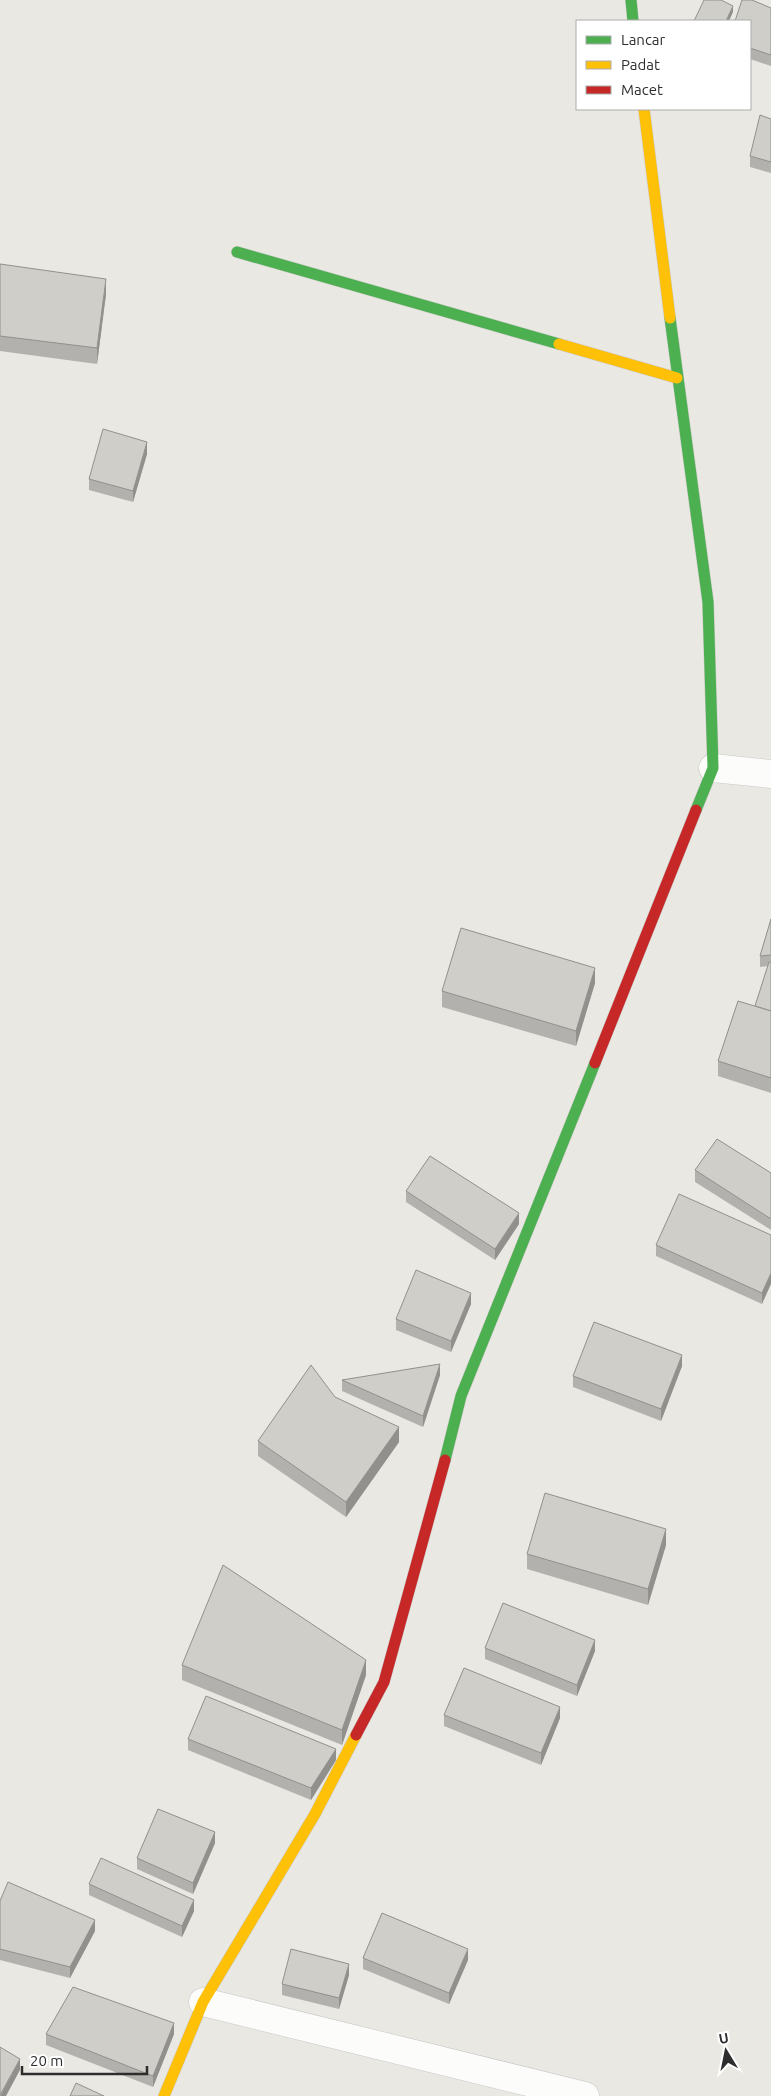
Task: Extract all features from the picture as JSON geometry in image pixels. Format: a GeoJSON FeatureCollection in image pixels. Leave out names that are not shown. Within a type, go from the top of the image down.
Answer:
{"type":"FeatureCollection","features":[{"type":"Feature","properties":{"kind":"main road"},"geometry":{"type":"LineString","coordinates":[[631,0],[633,20]]}},
{"type":"Feature","properties":{"kind":"main road"},"geometry":{"type":"LineString","coordinates":[[164,2096],[203,2002],[315,1814],[384,1682],[434,1506],[461,1396],[713,768],[708,602],[677,378],[644,110]]}},
{"type":"Feature","properties":{"kind":"main road"},"geometry":{"type":"LineString","coordinates":[[237,252],[677,378]]}},
{"type":"Feature","properties":{"kind":"street"},"geometry":{"type":"LineString","coordinates":[[713,768],[771,774]]}},
{"type":"Feature","properties":{"kind":"street"},"geometry":{"type":"LineString","coordinates":[[203,2002],[585,2096]]}},
{"type":"Feature","properties":{"kind":"building"},"geometry":{"type":"Polygon","coordinates":[[[704,0],[721,0],[733,6],[726,20],[694,20],[704,0]]]}},
{"type":"Feature","properties":{"kind":"building"},"geometry":{"type":"Polygon","coordinates":[[[742,0],[752,0],[771,8],[771,55],[751,48],[751,20],[735,20],[742,0]]]}},
{"type":"Feature","properties":{"kind":"building"},"geometry":{"type":"Polygon","coordinates":[[[760,115],[771,119],[771,162],[750,156],[760,115]]]}},
{"type":"Feature","properties":{"kind":"building"},"geometry":{"type":"Polygon","coordinates":[[[0,264],[106,279],[97,348],[0,336],[0,264]]]}},
{"type":"Feature","properties":{"kind":"building"},"geometry":{"type":"Polygon","coordinates":[[[103,429],[147,442],[133,491],[89,479],[103,429]]]}},
{"type":"Feature","properties":{"kind":"building"},"geometry":{"type":"Polygon","coordinates":[[[771,919],[771,955],[760,956],[771,919]]]}},
{"type":"Feature","properties":{"kind":"building"},"geometry":{"type":"Polygon","coordinates":[[[461,928],[595,968],[576,1031],[442,991],[461,928]]]}},
{"type":"Feature","properties":{"kind":"building"},"geometry":{"type":"Polygon","coordinates":[[[769,962],[771,962],[771,1011],[755,1006],[769,962]]]}},
{"type":"Feature","properties":{"kind":"building"},"geometry":{"type":"Polygon","coordinates":[[[738,1001],[771,1011],[771,1078],[718,1061],[738,1001]]]}},
{"type":"Feature","properties":{"kind":"building"},"geometry":{"type":"Polygon","coordinates":[[[717,1139],[771,1173],[771,1219],[695,1170],[717,1139]]]}},
{"type":"Feature","properties":{"kind":"building"},"geometry":{"type":"Polygon","coordinates":[[[430,1156],[519,1213],[495,1249],[406,1191],[430,1156]]]}},
{"type":"Feature","properties":{"kind":"building"},"geometry":{"type":"Polygon","coordinates":[[[679,1194],[771,1235],[771,1273],[762,1293],[656,1245],[679,1194]]]}},
{"type":"Feature","properties":{"kind":"building"},"geometry":{"type":"Polygon","coordinates":[[[416,1270],[471,1293],[451,1341],[396,1319],[416,1270]]]}},
{"type":"Feature","properties":{"kind":"building"},"geometry":{"type":"Polygon","coordinates":[[[594,1322],[682,1355],[661,1409],[573,1376],[594,1322]]]}},
{"type":"Feature","properties":{"kind":"building"},"geometry":{"type":"Polygon","coordinates":[[[440,1364],[423,1416],[342,1380],[440,1364]]]}},
{"type":"Feature","properties":{"kind":"building"},"geometry":{"type":"Polygon","coordinates":[[[311,1365],[335,1397],[399,1427],[346,1502],[258,1441],[311,1365]]]}},
{"type":"Feature","properties":{"kind":"building"},"geometry":{"type":"Polygon","coordinates":[[[545,1493],[666,1529],[648,1589],[527,1554],[545,1493]]]}},
{"type":"Feature","properties":{"kind":"building"},"geometry":{"type":"Polygon","coordinates":[[[223,1565],[366,1660],[342,1730],[182,1665],[223,1565]]]}},
{"type":"Feature","properties":{"kind":"building"},"geometry":{"type":"Polygon","coordinates":[[[503,1603],[595,1640],[577,1685],[485,1648],[503,1603]]]}},
{"type":"Feature","properties":{"kind":"building"},"geometry":{"type":"Polygon","coordinates":[[[464,1668],[560,1707],[541,1753],[444,1715],[464,1668]]]}},
{"type":"Feature","properties":{"kind":"building"},"geometry":{"type":"Polygon","coordinates":[[[206,1696],[336,1749],[311,1788],[188,1739],[206,1696]]]}},
{"type":"Feature","properties":{"kind":"building"},"geometry":{"type":"Polygon","coordinates":[[[158,1809],[215,1832],[193,1883],[137,1858],[158,1809]]]}},
{"type":"Feature","properties":{"kind":"building"},"geometry":{"type":"Polygon","coordinates":[[[101,1858],[194,1900],[182,1926],[89,1884],[101,1858]]]}},
{"type":"Feature","properties":{"kind":"building"},"geometry":{"type":"Polygon","coordinates":[[[8,1882],[95,1920],[70,1967],[0,1949],[0,1901],[8,1882]]]}},
{"type":"Feature","properties":{"kind":"building"},"geometry":{"type":"Polygon","coordinates":[[[382,1913],[468,1949],[449,1993],[363,1958],[382,1913]]]}},
{"type":"Feature","properties":{"kind":"building"},"geometry":{"type":"Polygon","coordinates":[[[291,1949],[349,1964],[339,1998],[282,1984],[291,1949]]]}},
{"type":"Feature","properties":{"kind":"building"},"geometry":{"type":"Polygon","coordinates":[[[73,1987],[174,2023],[153,2076],[46,2034],[73,1987]]]}},
{"type":"Feature","properties":{"kind":"building"},"geometry":{"type":"Polygon","coordinates":[[[0,2047],[20,2059],[0,2095],[0,2047]]]}},
{"type":"Feature","properties":{"kind":"building"},"geometry":{"type":"Polygon","coordinates":[[[76,2083],[104,2096],[70,2096],[76,2083]]]}},
{"type":"Feature","properties":{"kind":"traffic: fast"},"geometry":{"type":"LineString","coordinates":[[631,0],[633,20]]}},
{"type":"Feature","properties":{"kind":"traffic: fast"},"geometry":{"type":"LineString","coordinates":[[237,252],[559,344]]}},
{"type":"Feature","properties":{"kind":"traffic: fast"},"geometry":{"type":"LineString","coordinates":[[670,318],[708,602],[713,768],[696,810]]}},
{"type":"Feature","properties":{"kind":"traffic: fast"},"geometry":{"type":"LineString","coordinates":[[445,1460],[461,1396],[595,1063]]}},
{"type":"Feature","properties":{"kind":"traffic: slow"},"geometry":{"type":"LineString","coordinates":[[644,110],[670,318]]}},
{"type":"Feature","properties":{"kind":"traffic: slow"},"geometry":{"type":"LineString","coordinates":[[559,344],[677,378]]}},
{"type":"Feature","properties":{"kind":"traffic: slow"},"geometry":{"type":"LineString","coordinates":[[164,2096],[203,2002],[315,1814],[356,1735]]}},
{"type":"Feature","properties":{"kind":"traffic: jam"},"geometry":{"type":"LineString","coordinates":[[595,1063],[696,810]]}},
{"type":"Feature","properties":{"kind":"traffic: jam"},"geometry":{"type":"LineString","coordinates":[[356,1735],[384,1682],[445,1460]]}}]}
